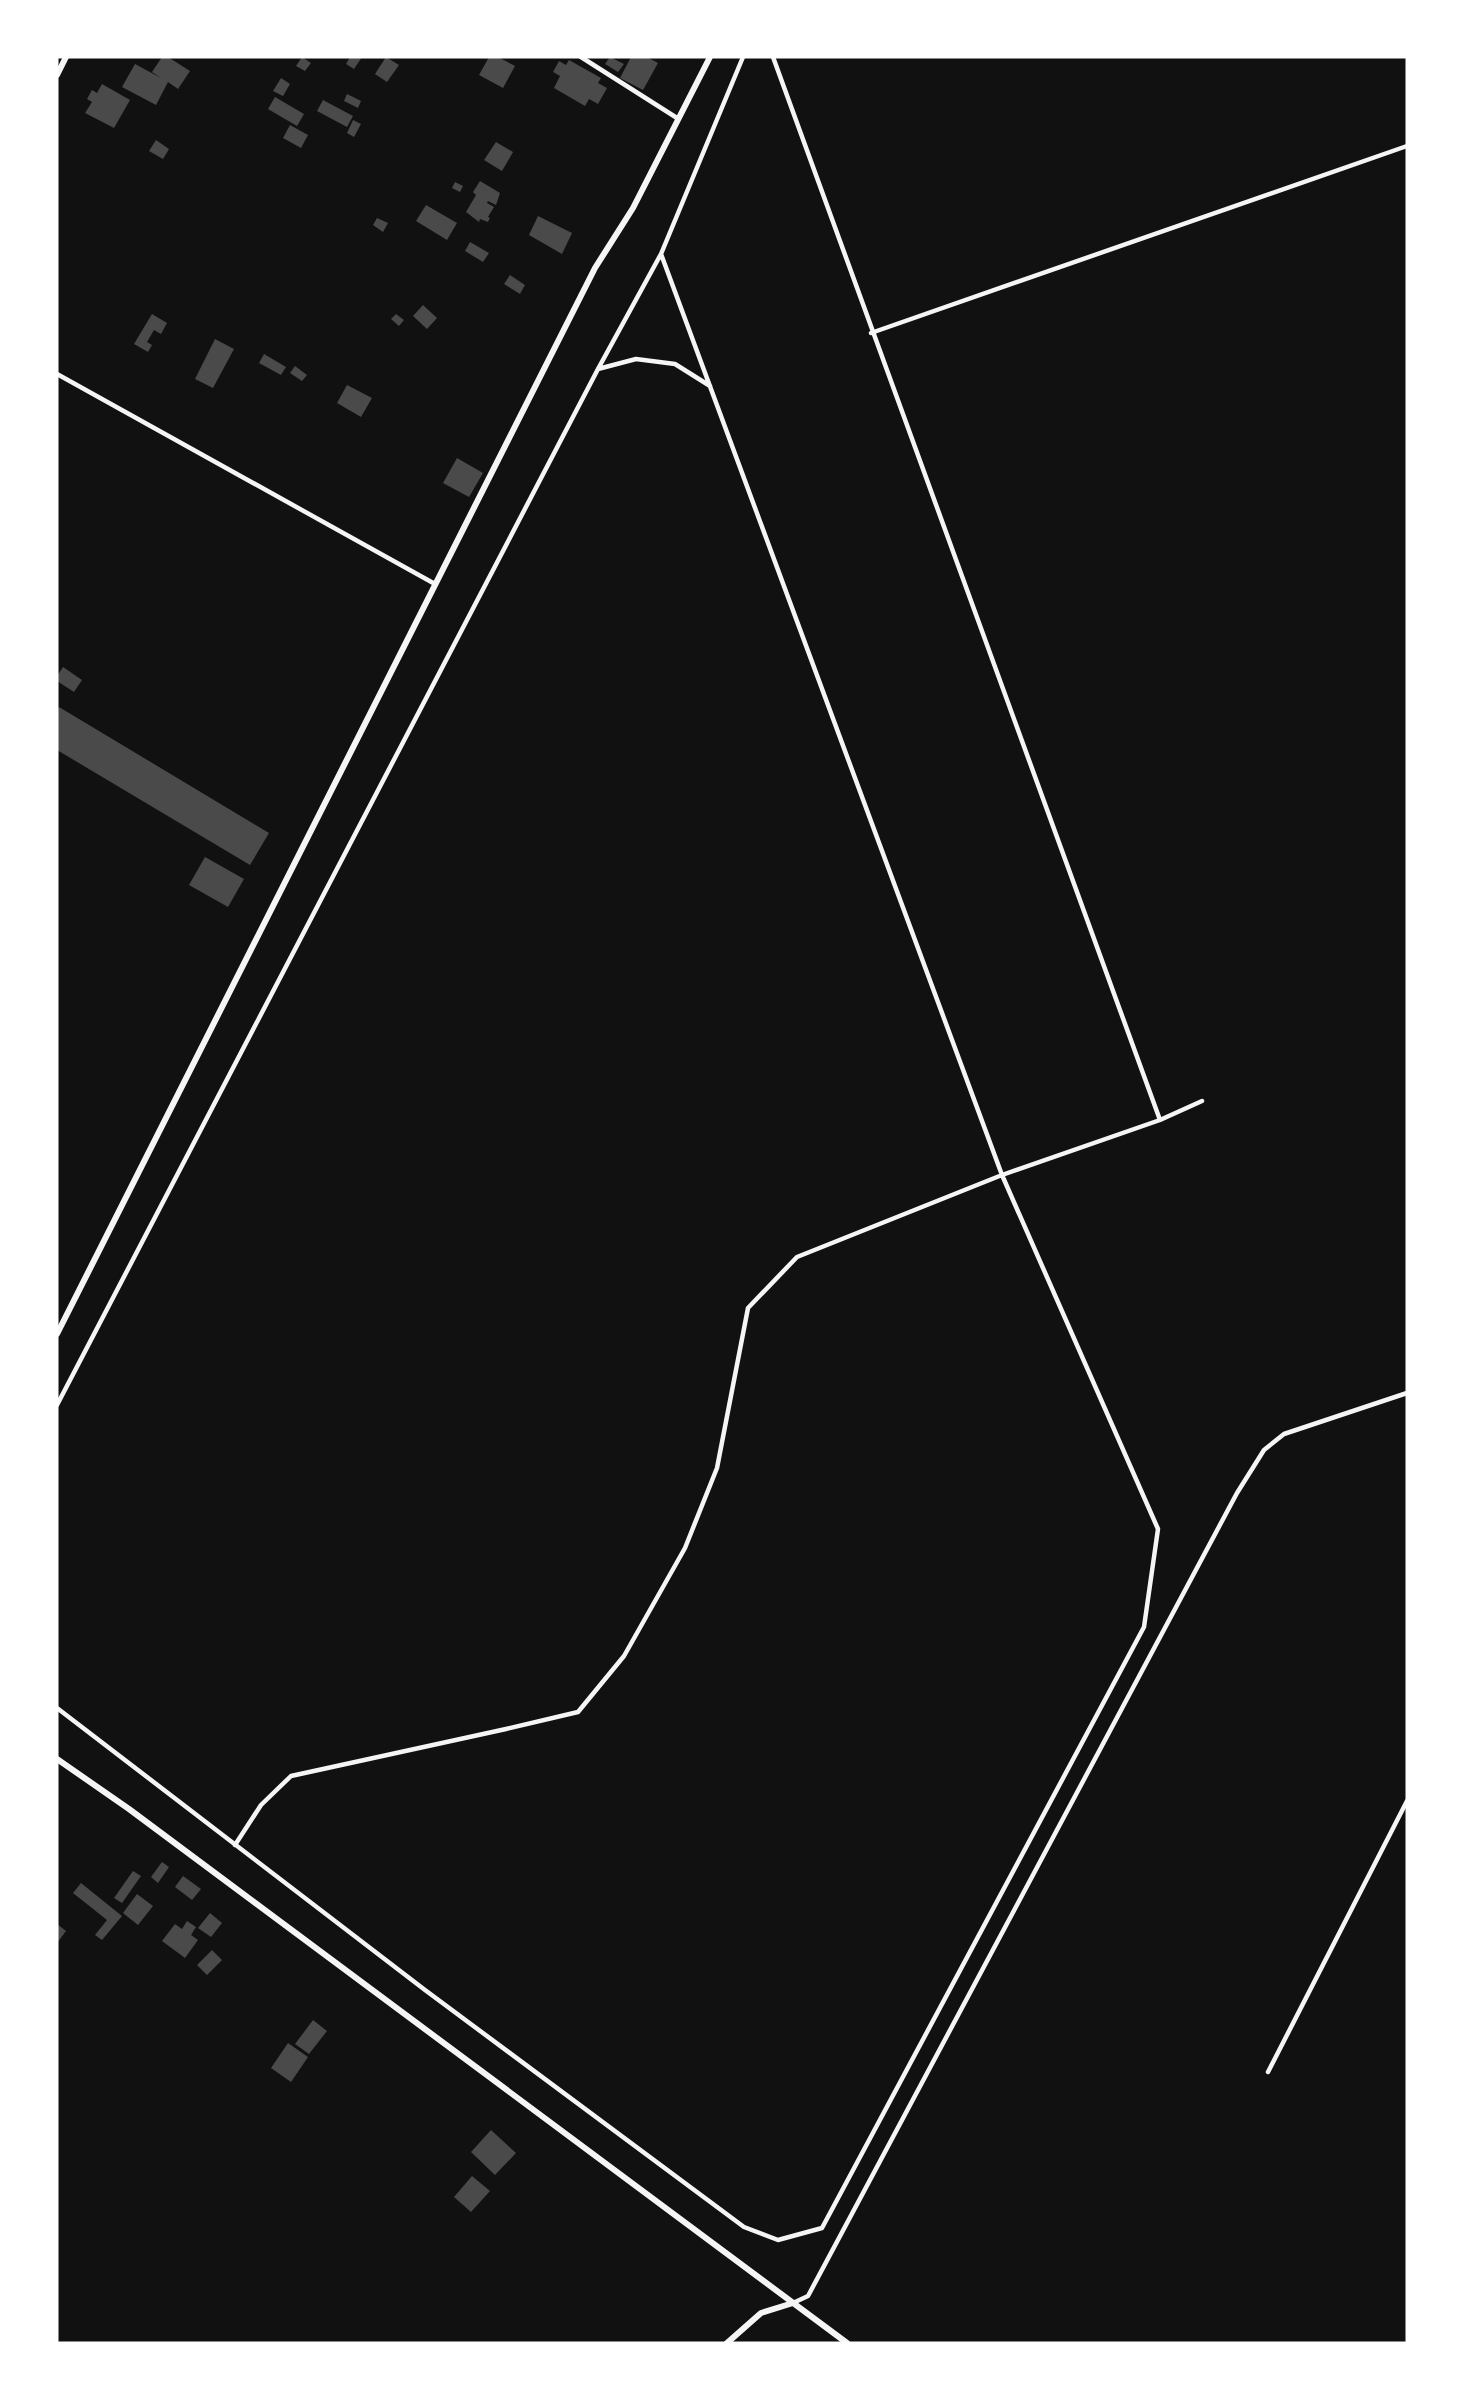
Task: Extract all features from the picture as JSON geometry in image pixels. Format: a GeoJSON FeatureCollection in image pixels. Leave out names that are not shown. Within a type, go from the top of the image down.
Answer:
{"type":"FeatureCollection","features":[{"type":"Feature","properties":{"kind":"street"},"geometry":{"type":"LineString","coordinates":[[57,75],[66,57]]}},
{"type":"Feature","properties":{"kind":"street"},"geometry":{"type":"LineString","coordinates":[[57,1334],[595,268],[633,208],[710,57]]}},
{"type":"Feature","properties":{"kind":"street"},"geometry":{"type":"LineString","coordinates":[[57,1759],[139,1816],[847,2343]]}},
{"type":"Feature","properties":{"kind":"street"},"geometry":{"type":"LineString","coordinates":[[727,2343],[761,2313],[793,2303]]}},
{"type":"Feature","properties":{"kind":"lane"},"geometry":{"type":"LineString","coordinates":[[581,57],[677,118]]}},
{"type":"Feature","properties":{"kind":"lane"},"geometry":{"type":"LineString","coordinates":[[57,1405],[598,369],[661,254],[743,57]]}},
{"type":"Feature","properties":{"kind":"lane"},"geometry":{"type":"LineString","coordinates":[[773,57],[871,333],[1160,1120]]}},
{"type":"Feature","properties":{"kind":"lane"},"geometry":{"type":"LineString","coordinates":[[871,333],[1407,146]]}},
{"type":"Feature","properties":{"kind":"lane"},"geometry":{"type":"LineString","coordinates":[[57,1708],[425,1990],[744,2228],[778,2240],[822,2228],[1144,1627],[1158,1529],[1002,1175],[661,254]]}},
{"type":"Feature","properties":{"kind":"lane"},"geometry":{"type":"LineString","coordinates":[[598,369],[636,359],[675,364],[710,386]]}},
{"type":"Feature","properties":{"kind":"lane"},"geometry":{"type":"LineString","coordinates":[[57,374],[435,584]]}},
{"type":"Feature","properties":{"kind":"lane"},"geometry":{"type":"LineString","coordinates":[[235,1845],[261,1805],[291,1776],[506,1730],[578,1712],[624,1656],[685,1548],[717,1468],[748,1308],[797,1257],[1002,1175],[1160,1120],[1202,1101]]}},
{"type":"Feature","properties":{"kind":"lane"},"geometry":{"type":"LineString","coordinates":[[793,2303],[808,2296],[1237,1493],[1264,1450],[1284,1434],[1407,1393]]}},
{"type":"Feature","properties":{"kind":"lane"},"geometry":{"type":"LineString","coordinates":[[1268,2072],[1407,1801]]}},
{"type":"Feature","properties":{"kind":"building"},"geometry":{"type":"Polygon","coordinates":[[[162,57],[168,57],[190,71],[178,89],[168,82],[156,105],[122,87],[135,64],[161,78],[152,72],[162,57]]]}},
{"type":"Feature","properties":{"kind":"building"},"geometry":{"type":"Polygon","coordinates":[[[302,57],[311,63],[305,71],[296,66],[302,57]]]}},
{"type":"Feature","properties":{"kind":"building"},"geometry":{"type":"Polygon","coordinates":[[[350,57],[362,57],[354,69],[346,64],[350,57]]]}},
{"type":"Feature","properties":{"kind":"building"},"geometry":{"type":"Polygon","coordinates":[[[386,57],[399,65],[387,82],[375,74],[386,57]]]}},
{"type":"Feature","properties":{"kind":"building"},"geometry":{"type":"Polygon","coordinates":[[[489,57],[498,57],[515,66],[503,88],[479,75],[489,57]]]}},
{"type":"Feature","properties":{"kind":"building"},"geometry":{"type":"Polygon","coordinates":[[[610,57],[624,64],[618,72],[605,64],[610,57]]]}},
{"type":"Feature","properties":{"kind":"building"},"geometry":{"type":"Polygon","coordinates":[[[631,57],[647,57],[658,63],[643,90],[620,78],[631,57]]]}},
{"type":"Feature","properties":{"kind":"building"},"geometry":{"type":"Polygon","coordinates":[[[569,60],[601,78],[598,83],[607,88],[598,104],[589,99],[585,106],[554,88],[560,76],[553,72],[559,61],[566,65],[569,60]]]}},
{"type":"Feature","properties":{"kind":"building"},"geometry":{"type":"Polygon","coordinates":[[[281,78],[290,84],[283,96],[273,91],[281,78]]]}},
{"type":"Feature","properties":{"kind":"building"},"geometry":{"type":"Polygon","coordinates":[[[102,84],[130,100],[114,128],[85,113],[92,102],[87,99],[92,90],[97,93],[102,84]]]}},
{"type":"Feature","properties":{"kind":"building"},"geometry":{"type":"Polygon","coordinates":[[[347,94],[361,101],[358,108],[344,101],[347,94]]]}},
{"type":"Feature","properties":{"kind":"building"},"geometry":{"type":"Polygon","coordinates":[[[275,97],[304,114],[297,126],[268,109],[275,97]]]}},
{"type":"Feature","properties":{"kind":"building"},"geometry":{"type":"Polygon","coordinates":[[[323,100],[353,116],[347,127],[317,111],[323,100]]]}},
{"type":"Feature","properties":{"kind":"building"},"geometry":{"type":"Polygon","coordinates":[[[353,120],[361,124],[354,137],[347,133],[353,120]]]}},
{"type":"Feature","properties":{"kind":"building"},"geometry":{"type":"Polygon","coordinates":[[[290,125],[308,135],[301,148],[283,138],[290,125]]]}},
{"type":"Feature","properties":{"kind":"building"},"geometry":{"type":"Polygon","coordinates":[[[156,140],[169,149],[163,159],[149,151],[156,140]]]}},
{"type":"Feature","properties":{"kind":"building"},"geometry":{"type":"Polygon","coordinates":[[[496,142],[513,152],[502,171],[484,160],[496,142]]]}},
{"type":"Feature","properties":{"kind":"building"},"geometry":{"type":"Polygon","coordinates":[[[480,181],[500,193],[496,205],[488,201],[487,203],[494,207],[488,217],[490,218],[488,222],[480,219],[479,222],[466,212],[476,195],[473,192],[480,181]]]}},
{"type":"Feature","properties":{"kind":"building"},"geometry":{"type":"Polygon","coordinates":[[[455,182],[463,186],[460,192],[452,188],[455,182]]]}},
{"type":"Feature","properties":{"kind":"building"},"geometry":{"type":"Polygon","coordinates":[[[426,205],[457,223],[447,240],[416,221],[426,205]]]}},
{"type":"Feature","properties":{"kind":"building"},"geometry":{"type":"Polygon","coordinates":[[[538,216],[572,233],[562,254],[529,235],[538,216]]]}},
{"type":"Feature","properties":{"kind":"building"},"geometry":{"type":"Polygon","coordinates":[[[377,218],[388,223],[383,232],[373,225],[377,218]]]}},
{"type":"Feature","properties":{"kind":"building"},"geometry":{"type":"Polygon","coordinates":[[[470,242],[489,253],[483,262],[465,251],[470,242]]]}},
{"type":"Feature","properties":{"kind":"building"},"geometry":{"type":"Polygon","coordinates":[[[510,275],[525,285],[520,294],[504,284],[510,275]]]}},
{"type":"Feature","properties":{"kind":"building"},"geometry":{"type":"Polygon","coordinates":[[[423,305],[437,318],[427,329],[413,316],[423,305]]]}},
{"type":"Feature","properties":{"kind":"building"},"geometry":{"type":"Polygon","coordinates":[[[152,314],[167,323],[161,334],[154,330],[147,342],[152,345],[148,352],[134,344],[152,314]]]}},
{"type":"Feature","properties":{"kind":"building"},"geometry":{"type":"Polygon","coordinates":[[[396,314],[404,320],[399,326],[391,319],[396,314]]]}},
{"type":"Feature","properties":{"kind":"building"},"geometry":{"type":"Polygon","coordinates":[[[215,339],[234,349],[213,388],[195,379],[215,339]]]}},
{"type":"Feature","properties":{"kind":"building"},"geometry":{"type":"Polygon","coordinates":[[[264,354],[286,367],[281,375],[259,363],[264,354]]]}},
{"type":"Feature","properties":{"kind":"building"},"geometry":{"type":"Polygon","coordinates":[[[295,366],[307,375],[302,381],[290,373],[295,366]]]}},
{"type":"Feature","properties":{"kind":"building"},"geometry":{"type":"Polygon","coordinates":[[[347,385],[372,398],[361,417],[337,403],[347,385]]]}},
{"type":"Feature","properties":{"kind":"building"},"geometry":{"type":"Polygon","coordinates":[[[457,458],[483,473],[469,497],[443,483],[457,458]]]}},
{"type":"Feature","properties":{"kind":"building"},"geometry":{"type":"Polygon","coordinates":[[[63,667],[82,680],[74,692],[57,681],[57,676],[63,667]]]}},
{"type":"Feature","properties":{"kind":"building"},"geometry":{"type":"Polygon","coordinates":[[[59,707],[269,833],[250,865],[57,750],[57,710],[59,707]]]}},
{"type":"Feature","properties":{"kind":"building"},"geometry":{"type":"Polygon","coordinates":[[[205,857],[244,879],[228,907],[189,885],[205,857]]]}},
{"type":"Feature","properties":{"kind":"building"},"geometry":{"type":"Polygon","coordinates":[[[162,1862],[169,1867],[158,1883],[151,1877],[162,1862]]]}},
{"type":"Feature","properties":{"kind":"building"},"geometry":{"type":"Polygon","coordinates":[[[133,1871],[141,1876],[122,1903],[114,1898],[133,1871]]]}},
{"type":"Feature","properties":{"kind":"building"},"geometry":{"type":"Polygon","coordinates":[[[183,1876],[201,1889],[192,1900],[175,1887],[183,1876]]]}},
{"type":"Feature","properties":{"kind":"building"},"geometry":{"type":"Polygon","coordinates":[[[81,1883],[122,1916],[102,1940],[95,1935],[107,1920],[73,1893],[81,1883]]]}},
{"type":"Feature","properties":{"kind":"building"},"geometry":{"type":"Polygon","coordinates":[[[137,1894],[153,1906],[138,1925],[123,1913],[137,1894]]]}},
{"type":"Feature","properties":{"kind":"building"},"geometry":{"type":"Polygon","coordinates":[[[210,1913],[222,1923],[211,1937],[198,1928],[210,1913]]]}},
{"type":"Feature","properties":{"kind":"building"},"geometry":{"type":"Polygon","coordinates":[[[187,1921],[196,1927],[191,1935],[198,1940],[185,1958],[162,1941],[175,1924],[182,1929],[187,1921]]]}},
{"type":"Feature","properties":{"kind":"building"},"geometry":{"type":"Polygon","coordinates":[[[57,1924],[66,1931],[57,1943],[57,1924]]]}},
{"type":"Feature","properties":{"kind":"building"},"geometry":{"type":"Polygon","coordinates":[[[212,1950],[222,1960],[207,1975],[197,1965],[212,1950]]]}},
{"type":"Feature","properties":{"kind":"building"},"geometry":{"type":"Polygon","coordinates":[[[313,2020],[327,2031],[309,2054],[295,2044],[313,2020]]]}},
{"type":"Feature","properties":{"kind":"building"},"geometry":{"type":"Polygon","coordinates":[[[288,2043],[308,2057],[291,2082],[271,2068],[288,2043]]]}},
{"type":"Feature","properties":{"kind":"building"},"geometry":{"type":"Polygon","coordinates":[[[491,2130],[516,2153],[495,2175],[471,2152],[491,2130]]]}},
{"type":"Feature","properties":{"kind":"building"},"geometry":{"type":"Polygon","coordinates":[[[472,2176],[490,2191],[471,2212],[454,2197],[472,2176]]]}}]}
